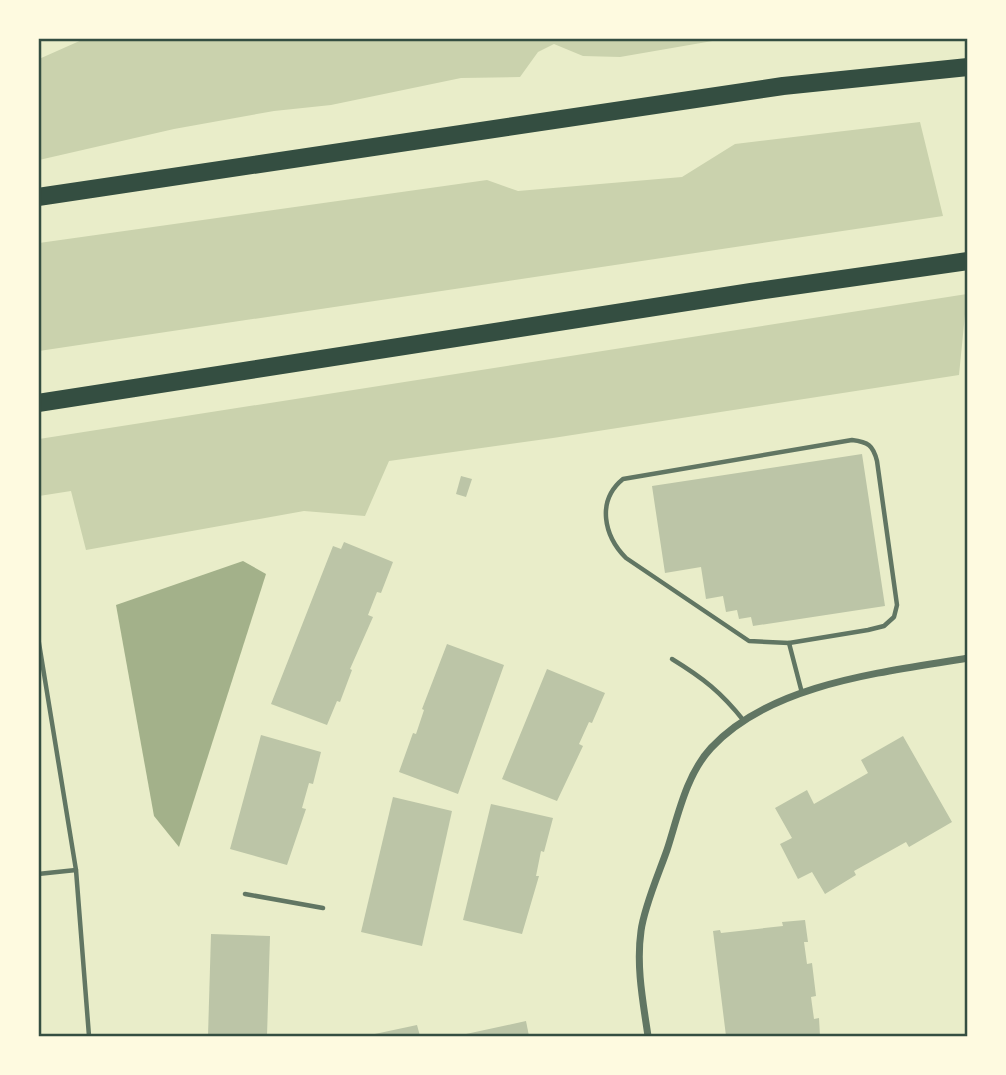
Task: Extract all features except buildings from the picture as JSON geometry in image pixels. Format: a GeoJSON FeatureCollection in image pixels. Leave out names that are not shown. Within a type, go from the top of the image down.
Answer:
{"type":"FeatureCollection","features":[{"type":"Feature","properties":{"kind":"highway"},"geometry":{"type":"LineString","coordinates":[[38,197],[783,86],[968,67]]}},
{"type":"Feature","properties":{"kind":"highway"},"geometry":{"type":"LineString","coordinates":[[38,403],[751,292],[968,261]]}},
{"type":"Feature","properties":{"kind":"street"},"geometry":{"type":"LineString","coordinates":[[648,1037],[640,977],[641,930],[689,783],[711,749],[749,716],[803,693],[871,674],[968,658]]}},
{"type":"Feature","properties":{"kind":"lane"},"geometry":{"type":"LineString","coordinates":[[852,440],[866,442],[874,449],[897,606],[894,617],[884,626],[868,631],[789,643],[749,640],[626,558],[614,547],[606,525],[607,502],[614,486],[623,479],[852,440]]}},
{"type":"Feature","properties":{"kind":"lane"},"geometry":{"type":"LineString","coordinates":[[38,636],[76,870],[89,1037]]}},
{"type":"Feature","properties":{"kind":"lane"},"geometry":{"type":"LineString","coordinates":[[789,643],[803,693]]}},
{"type":"Feature","properties":{"kind":"lane"},"geometry":{"type":"LineString","coordinates":[[671,659],[706,680],[744,721]]}},
{"type":"Feature","properties":{"kind":"lane"},"geometry":{"type":"LineString","coordinates":[[38,874],[76,870]]}},
{"type":"Feature","properties":{"kind":"lane"},"geometry":{"type":"LineString","coordinates":[[245,894],[323,908]]}},
{"type":"Feature","properties":{"kind":"shaded area"},"geometry":{"type":"Polygon","coordinates":[[[84,39],[724,39],[620,57],[583,56],[554,44],[538,52],[520,77],[461,78],[331,105],[274,111],[174,129],[39,160],[39,59],[84,39]]]}},
{"type":"Feature","properties":{"kind":"shaded area"},"geometry":{"type":"Polygon","coordinates":[[[920,122],[943,216],[39,351],[39,243],[487,180],[518,191],[682,177],[735,144],[920,122]]]}},
{"type":"Feature","properties":{"kind":"shaded area"},"geometry":{"type":"Polygon","coordinates":[[[967,294],[959,375],[389,461],[365,516],[304,511],[86,550],[71,491],[39,496],[39,439],[967,294]]]}},
{"type":"Feature","properties":{"kind":"shaded area"},"geometry":{"type":"Polygon","coordinates":[[[243,561],[266,574],[179,847],[154,816],[116,605],[243,561]]]}}]}
